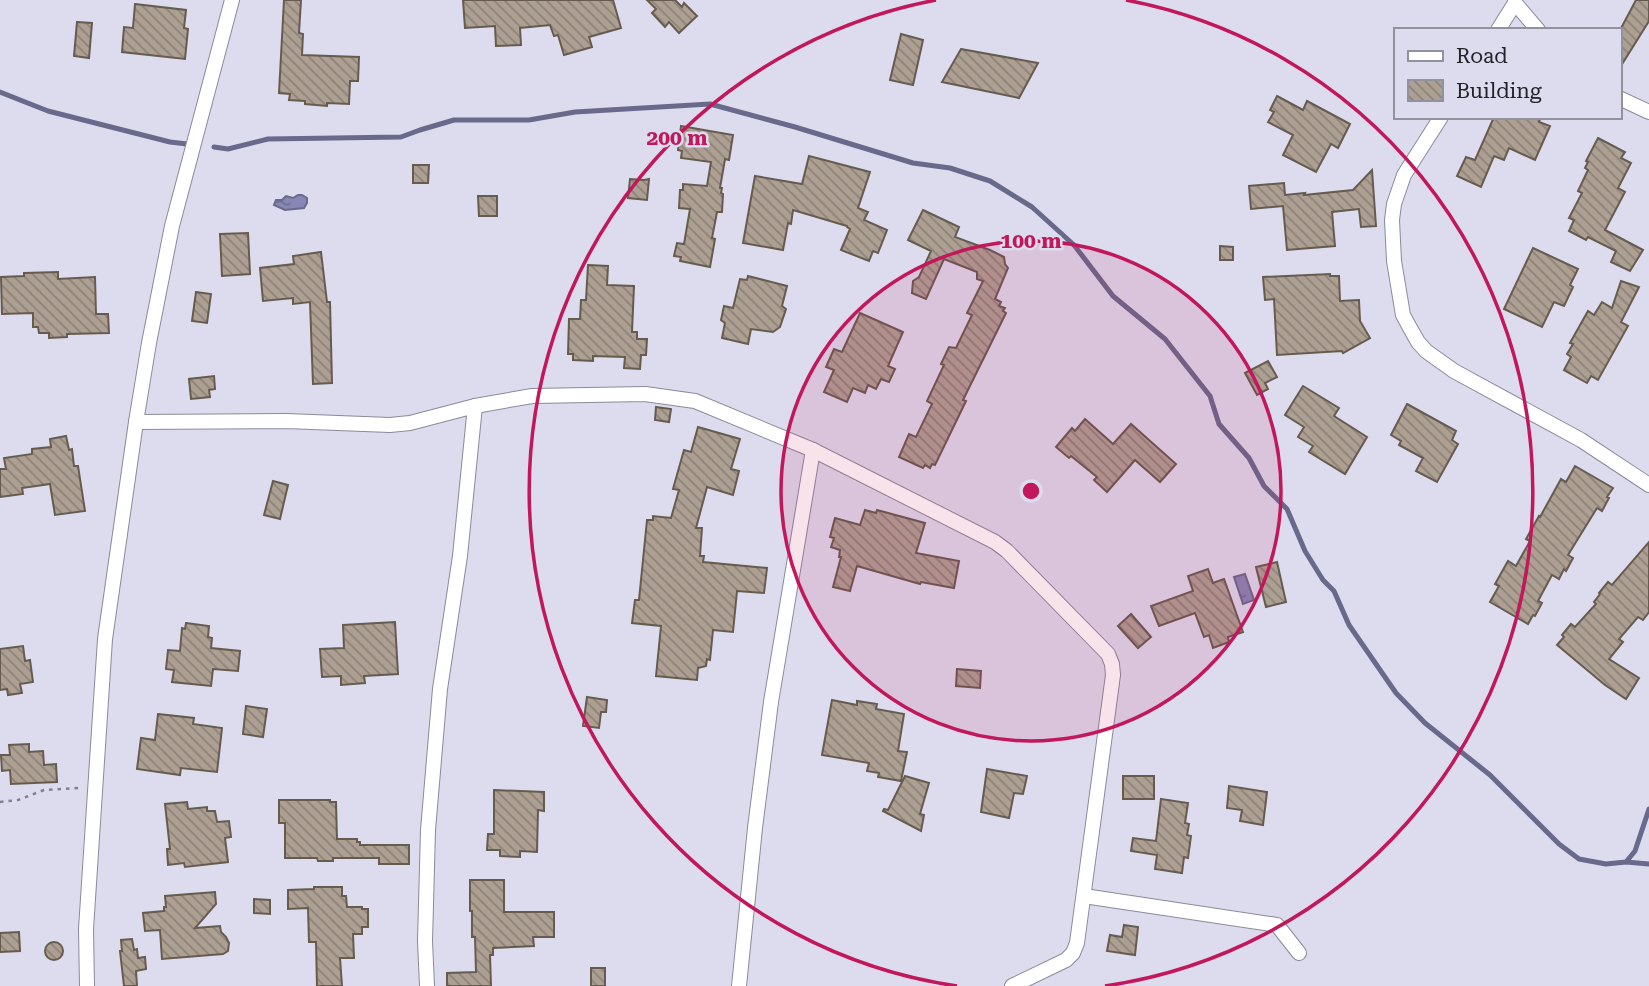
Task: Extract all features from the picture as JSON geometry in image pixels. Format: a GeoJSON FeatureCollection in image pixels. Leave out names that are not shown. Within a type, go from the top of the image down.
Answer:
{"type":"FeatureCollection","features":[{"type":"Feature","properties":{"kind":"street"},"geometry":{"type":"LineString","coordinates":[[87,986],[86,929],[105,639],[136,422],[172,226],[232,0]]}},
{"type":"Feature","properties":{"kind":"street"},"geometry":{"type":"LineString","coordinates":[[1499,28],[1515,2],[1536,28]]}},
{"type":"Feature","properties":{"kind":"street"},"geometry":{"type":"LineString","coordinates":[[1621,99],[1649,112]]}},
{"type":"Feature","properties":{"kind":"street"},"geometry":{"type":"LineString","coordinates":[[1440,119],[1404,175],[1394,204],[1394,261],[1400,303],[1410,328],[1426,351],[1454,371],[1581,440],[1649,485]]}},
{"type":"Feature","properties":{"kind":"street"},"geometry":{"type":"LineString","coordinates":[[136,422],[286,421],[390,425],[532,396],[645,394],[695,401],[813,450],[995,542],[1108,654],[1112,664],[1077,943],[1066,960],[1013,986]]}},
{"type":"Feature","properties":{"kind":"street"},"geometry":{"type":"LineString","coordinates":[[427,986],[425,941],[428,830],[440,689],[460,556],[475,406]]}},
{"type":"Feature","properties":{"kind":"street"},"geometry":{"type":"LineString","coordinates":[[739,986],[771,702],[813,450]]}},
{"type":"Feature","properties":{"kind":"street"},"geometry":{"type":"LineString","coordinates":[[1084,896],[1277,925],[1299,953]]}},
{"type":"Feature","properties":{"kind":"path"},"geometry":{"type":"LineString","coordinates":[[0,802],[18,800],[44,790],[95,786]]}},
{"type":"Feature","properties":{"kind":"water"},"geometry":{"type":"Polygon","coordinates":[[[298,195],[307,198],[304,208],[285,210],[274,205],[276,200],[298,195]]]}},
{"type":"Feature","properties":{"kind":"water"},"geometry":{"type":"Polygon","coordinates":[[[1245,574],[1254,600],[1243,604],[1234,577],[1245,574]]]}},
{"type":"Feature","properties":{"kind":"building"},"geometry":{"type":"Polygon","coordinates":[[[284,0],[301,0],[299,33],[303,34],[302,55],[359,57],[358,81],[350,81],[349,104],[305,104],[305,101],[289,100],[290,94],[279,93],[284,0]]]}},
{"type":"Feature","properties":{"kind":"building"},"geometry":{"type":"Polygon","coordinates":[[[463,0],[613,0],[621,28],[589,37],[592,47],[564,55],[558,35],[554,36],[550,25],[520,28],[521,45],[496,46],[495,26],[465,28],[463,0]]]}},
{"type":"Feature","properties":{"kind":"building"},"geometry":{"type":"Polygon","coordinates":[[[647,0],[675,0],[682,7],[684,3],[697,16],[679,33],[669,22],[665,27],[652,13],[656,9],[647,0]]]}},
{"type":"Feature","properties":{"kind":"building"},"geometry":{"type":"Polygon","coordinates":[[[1636,0],[1649,0],[1649,21],[1621,66],[1621,28],[1636,0]]]}},
{"type":"Feature","properties":{"kind":"building"},"geometry":{"type":"Polygon","coordinates":[[[135,4],[186,10],[184,28],[188,29],[185,59],[122,52],[124,27],[133,28],[135,4]]]}},
{"type":"Feature","properties":{"kind":"building"},"geometry":{"type":"Polygon","coordinates":[[[77,22],[92,23],[89,58],[74,56],[77,22]]]}},
{"type":"Feature","properties":{"kind":"building"},"geometry":{"type":"Polygon","coordinates":[[[901,34],[923,40],[913,85],[890,80],[901,34]]]}},
{"type":"Feature","properties":{"kind":"building"},"geometry":{"type":"Polygon","coordinates":[[[961,49],[1038,63],[1019,98],[942,82],[961,49]]]}},
{"type":"Feature","properties":{"kind":"building"},"geometry":{"type":"Polygon","coordinates":[[[1277,96],[1303,110],[1307,101],[1350,124],[1338,148],[1331,144],[1316,172],[1283,155],[1293,135],[1268,122],[1274,112],[1270,110],[1277,96]]]}},
{"type":"Feature","properties":{"kind":"building"},"geometry":{"type":"Polygon","coordinates":[[[1493,119],[1540,119],[1539,122],[1550,126],[1535,160],[1509,148],[1504,160],[1494,156],[1481,187],[1457,176],[1466,157],[1475,160],[1493,119]]]}},
{"type":"Feature","properties":{"kind":"building"},"geometry":{"type":"Polygon","coordinates":[[[681,126],[733,135],[729,160],[725,159],[720,188],[723,194],[722,212],[717,212],[710,267],[680,261],[681,257],[674,256],[677,243],[684,244],[690,209],[679,208],[680,190],[683,190],[683,184],[707,186],[711,162],[681,158],[682,151],[678,150],[681,126]]]}},
{"type":"Feature","properties":{"kind":"building"},"geometry":{"type":"Polygon","coordinates":[[[1598,138],[1625,152],[1621,158],[1631,163],[1618,188],[1625,192],[1605,230],[1643,250],[1630,271],[1611,262],[1616,251],[1569,231],[1574,220],[1569,218],[1582,193],[1578,191],[1588,170],[1585,168],[1588,162],[1586,161],[1598,138]]]}},
{"type":"Feature","properties":{"kind":"building"},"geometry":{"type":"Polygon","coordinates":[[[809,156],[870,172],[858,208],[868,212],[864,220],[887,230],[878,253],[873,251],[869,261],[841,250],[850,229],[847,226],[793,210],[783,250],[743,243],[755,176],[802,184],[809,156]]]}},
{"type":"Feature","properties":{"kind":"building"},"geometry":{"type":"Polygon","coordinates":[[[413,165],[429,165],[428,183],[413,183],[413,165]]]}},
{"type":"Feature","properties":{"kind":"building"},"geometry":{"type":"Polygon","coordinates":[[[1372,170],[1376,226],[1361,227],[1359,209],[1332,212],[1335,246],[1287,250],[1283,206],[1251,209],[1249,186],[1284,183],[1285,195],[1353,190],[1372,170]]]}},
{"type":"Feature","properties":{"kind":"building"},"geometry":{"type":"Polygon","coordinates":[[[630,179],[649,179],[647,200],[628,198],[630,179]]]}},
{"type":"Feature","properties":{"kind":"building"},"geometry":{"type":"Polygon","coordinates":[[[478,196],[497,196],[497,216],[479,216],[478,196]]]}},
{"type":"Feature","properties":{"kind":"building"},"geometry":{"type":"Polygon","coordinates":[[[923,210],[959,227],[955,237],[1004,257],[1008,268],[995,299],[1001,302],[999,306],[1005,308],[1003,311],[1006,313],[963,400],[966,401],[935,465],[932,464],[930,468],[925,465],[923,468],[899,457],[909,434],[916,437],[932,404],[927,401],[944,365],[941,364],[949,347],[956,348],[972,315],[967,313],[983,281],[977,279],[977,272],[944,259],[926,299],[912,293],[913,281],[919,277],[931,251],[908,240],[923,210]]]}},
{"type":"Feature","properties":{"kind":"building"},"geometry":{"type":"Polygon","coordinates":[[[248,233],[250,274],[222,276],[220,234],[248,233]]]}},
{"type":"Feature","properties":{"kind":"building"},"geometry":{"type":"Polygon","coordinates":[[[1220,246],[1233,247],[1233,260],[1220,260],[1220,246]]]}},
{"type":"Feature","properties":{"kind":"building"},"geometry":{"type":"Polygon","coordinates":[[[1533,248],[1578,269],[1564,306],[1554,302],[1542,327],[1504,309],[1533,248]]]}},
{"type":"Feature","properties":{"kind":"building"},"geometry":{"type":"Polygon","coordinates":[[[321,252],[327,302],[330,302],[332,383],[313,384],[310,302],[293,304],[293,298],[263,301],[260,268],[294,264],[293,256],[321,252]]]}},
{"type":"Feature","properties":{"kind":"building"},"geometry":{"type":"Polygon","coordinates":[[[588,265],[608,266],[607,285],[634,286],[632,332],[637,332],[637,339],[647,339],[646,355],[641,355],[640,369],[624,368],[625,357],[593,356],[593,361],[573,360],[573,354],[568,354],[569,319],[580,319],[581,300],[586,300],[588,265]]]}},
{"type":"Feature","properties":{"kind":"building"},"geometry":{"type":"Polygon","coordinates":[[[58,272],[58,279],[95,277],[96,314],[108,314],[109,333],[67,334],[67,337],[49,338],[49,333],[39,333],[38,327],[33,327],[33,313],[2,314],[1,277],[58,272]]]}},
{"type":"Feature","properties":{"kind":"building"},"geometry":{"type":"Polygon","coordinates":[[[1330,274],[1339,276],[1340,301],[1359,300],[1360,321],[1370,338],[1343,353],[1277,355],[1274,299],[1265,300],[1263,277],[1330,274]]]}},
{"type":"Feature","properties":{"kind":"building"},"geometry":{"type":"Polygon","coordinates":[[[748,276],[787,286],[782,306],[786,309],[780,327],[773,332],[751,329],[748,344],[722,338],[725,323],[721,320],[724,306],[733,308],[740,279],[747,280],[748,276]]]}},
{"type":"Feature","properties":{"kind":"building"},"geometry":{"type":"Polygon","coordinates":[[[1621,281],[1639,287],[1621,322],[1628,326],[1598,380],[1591,376],[1587,383],[1564,370],[1571,357],[1567,354],[1573,344],[1570,343],[1588,311],[1594,315],[1602,302],[1612,308],[1621,281]]]}},
{"type":"Feature","properties":{"kind":"building"},"geometry":{"type":"Polygon","coordinates":[[[196,292],[211,294],[207,323],[192,321],[196,292]]]}},
{"type":"Feature","properties":{"kind":"building"},"geometry":{"type":"Polygon","coordinates":[[[860,313],[903,332],[888,366],[895,369],[889,382],[881,379],[876,389],[868,385],[865,393],[853,388],[847,402],[824,392],[834,370],[826,367],[834,349],[842,352],[860,313]]]}},
{"type":"Feature","properties":{"kind":"building"},"geometry":{"type":"Polygon","coordinates":[[[1268,361],[1277,377],[1265,383],[1268,389],[1257,395],[1245,373],[1268,361]]]}},
{"type":"Feature","properties":{"kind":"building"},"geometry":{"type":"Polygon","coordinates":[[[214,376],[215,389],[209,390],[210,397],[191,399],[189,379],[214,376]]]}},
{"type":"Feature","properties":{"kind":"building"},"geometry":{"type":"Polygon","coordinates":[[[1303,386],[1339,408],[1334,416],[1367,437],[1345,474],[1309,452],[1313,446],[1298,437],[1304,427],[1285,415],[1303,386]]]}},
{"type":"Feature","properties":{"kind":"building"},"geometry":{"type":"Polygon","coordinates":[[[1407,404],[1456,431],[1452,440],[1458,444],[1437,482],[1416,471],[1423,458],[1399,445],[1401,441],[1391,435],[1407,404]]]}},
{"type":"Feature","properties":{"kind":"building"},"geometry":{"type":"Polygon","coordinates":[[[656,407],[671,409],[669,422],[655,420],[656,407]]]}},
{"type":"Feature","properties":{"kind":"building"},"geometry":{"type":"Polygon","coordinates":[[[1085,419],[1113,444],[1131,424],[1176,464],[1160,482],[1135,460],[1107,492],[1094,480],[1097,477],[1056,447],[1072,428],[1075,431],[1085,419]]]}},
{"type":"Feature","properties":{"kind":"building"},"geometry":{"type":"Polygon","coordinates":[[[698,427],[740,439],[731,469],[739,471],[733,495],[707,487],[696,528],[702,528],[700,556],[704,556],[703,562],[767,568],[764,593],[737,591],[733,632],[713,630],[710,660],[707,659],[706,666],[698,668],[697,680],[656,676],[661,626],[632,623],[635,600],[639,600],[647,520],[653,520],[653,516],[671,518],[679,490],[673,489],[684,450],[691,452],[698,427]]]}},
{"type":"Feature","properties":{"kind":"building"},"geometry":{"type":"Polygon","coordinates":[[[66,436],[69,450],[72,449],[74,466],[78,466],[85,511],[55,515],[50,484],[22,488],[23,494],[0,497],[0,469],[6,469],[4,458],[32,454],[32,449],[51,447],[50,439],[66,436]]]}},
{"type":"Feature","properties":{"kind":"building"},"geometry":{"type":"Polygon","coordinates":[[[1575,466],[1613,488],[1602,511],[1597,508],[1568,555],[1573,558],[1566,571],[1564,569],[1559,579],[1552,575],[1538,601],[1542,603],[1528,624],[1490,602],[1499,586],[1495,584],[1508,561],[1516,566],[1530,541],[1526,539],[1539,516],[1561,479],[1566,482],[1575,466]]]}},
{"type":"Feature","properties":{"kind":"building"},"geometry":{"type":"Polygon","coordinates":[[[273,481],[288,485],[280,519],[264,515],[273,481]]]}},
{"type":"Feature","properties":{"kind":"building"},"geometry":{"type":"Polygon","coordinates":[[[865,510],[876,513],[877,510],[925,523],[916,553],[959,561],[954,588],[921,582],[920,584],[857,566],[850,591],[833,587],[841,557],[840,550],[831,547],[834,538],[830,537],[835,518],[860,525],[865,510]]]}},
{"type":"Feature","properties":{"kind":"building"},"geometry":{"type":"Polygon","coordinates":[[[1649,542],[1649,612],[1643,620],[1638,617],[1619,639],[1623,642],[1609,659],[1639,678],[1626,699],[1557,645],[1571,624],[1575,627],[1596,604],[1594,602],[1608,582],[1612,585],[1649,542]]]}},
{"type":"Feature","properties":{"kind":"building"},"geometry":{"type":"Polygon","coordinates":[[[1277,562],[1286,602],[1266,607],[1256,567],[1277,562]]]}},
{"type":"Feature","properties":{"kind":"building"},"geometry":{"type":"Polygon","coordinates":[[[1208,569],[1213,583],[1224,579],[1243,632],[1228,637],[1229,642],[1213,648],[1209,635],[1204,637],[1195,613],[1159,626],[1151,606],[1193,591],[1188,576],[1208,569]]]}},
{"type":"Feature","properties":{"kind":"building"},"geometry":{"type":"Polygon","coordinates":[[[1131,614],[1151,637],[1138,648],[1118,626],[1131,614]]]}},
{"type":"Feature","properties":{"kind":"building"},"geometry":{"type":"Polygon","coordinates":[[[395,622],[398,674],[364,676],[365,683],[341,685],[341,676],[322,677],[320,649],[344,648],[343,625],[395,622]]]}},
{"type":"Feature","properties":{"kind":"building"},"geometry":{"type":"Polygon","coordinates":[[[186,623],[209,626],[211,648],[240,651],[238,671],[213,669],[211,686],[172,682],[174,670],[166,669],[168,650],[180,651],[182,628],[185,629],[186,623]]]}},
{"type":"Feature","properties":{"kind":"building"},"geometry":{"type":"Polygon","coordinates":[[[23,646],[25,661],[30,660],[33,682],[20,684],[22,693],[8,695],[7,689],[0,690],[0,649],[23,646]]]}},
{"type":"Feature","properties":{"kind":"building"},"geometry":{"type":"Polygon","coordinates":[[[957,669],[981,671],[980,688],[956,686],[957,669]]]}},
{"type":"Feature","properties":{"kind":"building"},"geometry":{"type":"Polygon","coordinates":[[[587,697],[607,700],[606,712],[601,712],[599,728],[583,726],[587,697]]]}},
{"type":"Feature","properties":{"kind":"building"},"geometry":{"type":"Polygon","coordinates":[[[832,700],[857,705],[857,701],[877,704],[876,709],[904,714],[898,751],[907,752],[901,781],[878,777],[879,773],[867,771],[869,763],[822,755],[832,700]]]}},
{"type":"Feature","properties":{"kind":"building"},"geometry":{"type":"Polygon","coordinates":[[[246,706],[267,709],[263,737],[243,734],[246,706]]]}},
{"type":"Feature","properties":{"kind":"building"},"geometry":{"type":"Polygon","coordinates":[[[158,714],[194,718],[193,724],[222,728],[217,772],[181,768],[180,775],[137,769],[141,738],[155,740],[158,714]]]}},
{"type":"Feature","properties":{"kind":"building"},"geometry":{"type":"Polygon","coordinates":[[[29,744],[29,752],[43,751],[44,765],[56,764],[57,782],[11,784],[10,770],[2,771],[1,755],[10,755],[9,745],[29,744]]]}},
{"type":"Feature","properties":{"kind":"building"},"geometry":{"type":"Polygon","coordinates":[[[987,769],[1027,776],[1023,794],[1014,793],[1009,818],[981,812],[987,769]]]}},
{"type":"Feature","properties":{"kind":"building"},"geometry":{"type":"Polygon","coordinates":[[[905,776],[929,783],[920,814],[924,815],[921,831],[883,811],[888,810],[905,776]]]}},
{"type":"Feature","properties":{"kind":"building"},"geometry":{"type":"Polygon","coordinates":[[[1123,776],[1154,776],[1154,799],[1123,799],[1123,776]]]}},
{"type":"Feature","properties":{"kind":"building"},"geometry":{"type":"Polygon","coordinates":[[[1229,786],[1267,792],[1263,825],[1240,821],[1242,810],[1227,808],[1229,786]]]}},
{"type":"Feature","properties":{"kind":"building"},"geometry":{"type":"Polygon","coordinates":[[[494,790],[544,792],[544,811],[538,810],[537,852],[520,851],[520,857],[500,856],[500,850],[487,850],[488,834],[494,834],[494,790]]]}},
{"type":"Feature","properties":{"kind":"building"},"geometry":{"type":"Polygon","coordinates":[[[1161,799],[1188,803],[1185,823],[1189,824],[1187,835],[1191,836],[1188,858],[1184,857],[1182,873],[1155,869],[1157,855],[1131,851],[1133,838],[1156,841],[1161,799]]]}},
{"type":"Feature","properties":{"kind":"building"},"geometry":{"type":"Polygon","coordinates":[[[279,800],[336,802],[337,839],[357,839],[360,845],[409,845],[409,864],[379,864],[379,858],[333,858],[333,861],[318,861],[317,858],[285,858],[285,823],[279,823],[279,800]]]}},
{"type":"Feature","properties":{"kind":"building"},"geometry":{"type":"Polygon","coordinates":[[[187,802],[188,809],[207,807],[207,811],[215,811],[217,822],[229,821],[231,837],[225,838],[228,862],[185,867],[184,863],[168,865],[167,849],[170,849],[165,804],[187,802]]]}},
{"type":"Feature","properties":{"kind":"building"},"geometry":{"type":"Polygon","coordinates":[[[470,880],[504,880],[504,912],[554,912],[554,937],[533,937],[534,946],[493,948],[493,955],[490,955],[491,986],[447,986],[447,973],[476,972],[470,880]]]}},
{"type":"Feature","properties":{"kind":"building"},"geometry":{"type":"Polygon","coordinates":[[[342,887],[342,896],[346,896],[347,907],[368,909],[368,927],[362,927],[362,934],[353,934],[354,958],[340,958],[342,986],[317,986],[316,942],[309,942],[308,908],[288,909],[288,890],[342,887]]]}},
{"type":"Feature","properties":{"kind":"building"},"geometry":{"type":"Polygon","coordinates":[[[215,892],[216,904],[195,928],[220,926],[229,943],[228,951],[223,954],[162,959],[160,930],[145,931],[143,913],[164,911],[165,896],[215,892]]]}},
{"type":"Feature","properties":{"kind":"building"},"geometry":{"type":"Polygon","coordinates":[[[254,899],[270,900],[270,914],[254,913],[254,899]]]}},
{"type":"Feature","properties":{"kind":"building"},"geometry":{"type":"Polygon","coordinates":[[[1124,925],[1138,927],[1135,955],[1107,951],[1110,935],[1122,937],[1124,925]]]}},
{"type":"Feature","properties":{"kind":"building"},"geometry":{"type":"Polygon","coordinates":[[[19,932],[20,951],[0,952],[0,933],[19,932]]]}},
{"type":"Feature","properties":{"kind":"building"},"geometry":{"type":"Polygon","coordinates":[[[132,939],[138,958],[145,957],[146,969],[136,971],[137,986],[124,986],[121,940],[132,939]]]}},
{"type":"Feature","properties":{"kind":"building"},"geometry":{"type":"Polygon","coordinates":[[[50,942],[58,942],[63,951],[61,958],[50,960],[45,955],[45,947],[50,942]]]}},
{"type":"Feature","properties":{"kind":"building"},"geometry":{"type":"Polygon","coordinates":[[[591,968],[605,968],[605,986],[591,986],[591,968]]]}},
{"type":"Feature","properties":{"kind":"waterway"},"geometry":{"type":"LineString","coordinates":[[0,92],[48,111],[187,144]]}},
{"type":"Feature","properties":{"kind":"waterway"},"geometry":{"type":"LineString","coordinates":[[214,147],[228,149],[268,139],[401,137],[454,120],[529,120],[575,112],[710,104],[913,163],[950,168],[990,181],[1032,207],[1074,245],[1113,296],[1165,339],[1210,396],[1219,424],[1249,458],[1264,486],[1287,509],[1305,551],[1323,580],[1334,591],[1349,625],[1396,693],[1425,723],[1490,775],[1559,844],[1579,859],[1606,864],[1626,862],[1635,851],[1649,809]]}},
{"type":"Feature","properties":{"kind":"waterway"},"geometry":{"type":"LineString","coordinates":[[1626,862],[1649,864]]}}]}
